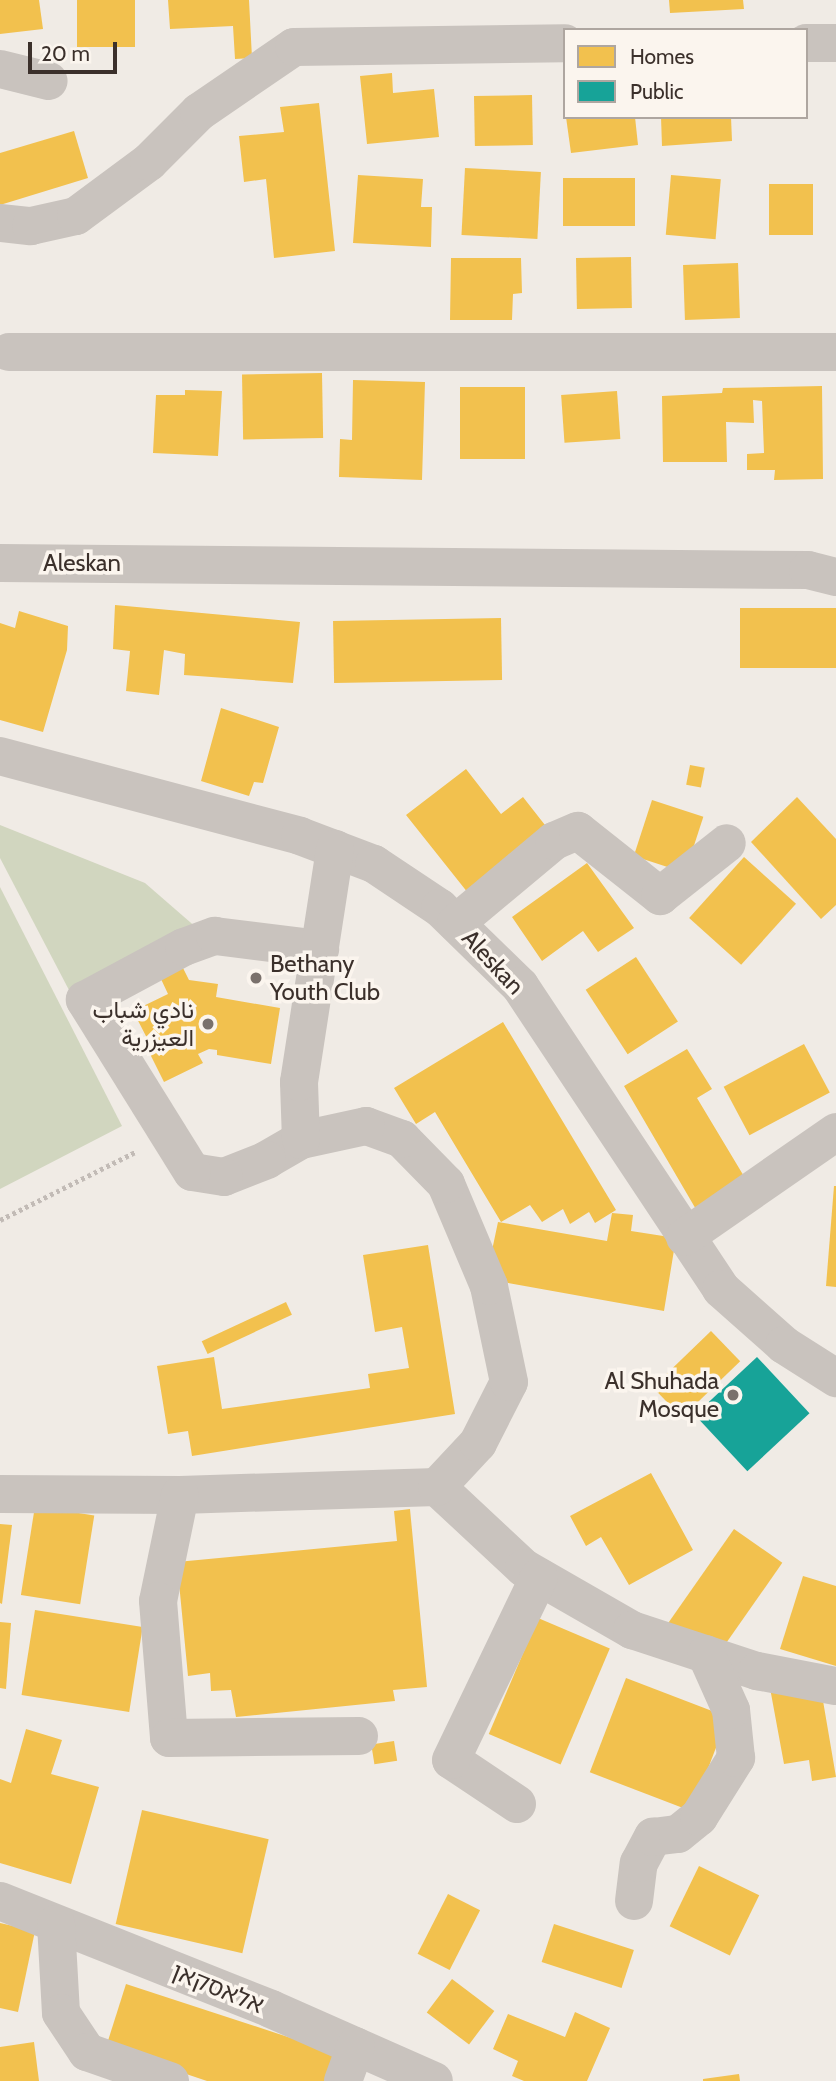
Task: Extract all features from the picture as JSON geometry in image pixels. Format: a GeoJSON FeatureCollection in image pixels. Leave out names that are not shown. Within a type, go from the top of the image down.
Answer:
{"type":"FeatureCollection","features":[{"type":"Feature","properties":{"kind":"street"},"geometry":{"type":"LineString","coordinates":[[0,223],[31,226],[76,216],[149,162],[199,112],[294,47],[563,43]]}},
{"type":"Feature","properties":{"kind":"street"},"geometry":{"type":"LineString","coordinates":[[808,43],[836,43]]}},
{"type":"Feature","properties":{"kind":"street"},"geometry":{"type":"LineString","coordinates":[[0,69],[49,81]]}},
{"type":"Feature","properties":{"kind":"street"},"geometry":{"type":"LineString","coordinates":[[9,352],[836,352]]}},
{"type":"Feature","properties":{"kind":"street","name":"Aleskan"},"geometry":{"type":"LineString","coordinates":[[0,563],[808,570],[836,577]]}},
{"type":"Feature","properties":{"kind":"street","name":"Aleskan"},"geometry":{"type":"LineString","coordinates":[[0,756],[335,849],[407,883],[456,923],[520,986],[721,1289],[784,1345],[836,1378]]}},
{"type":"Feature","properties":{"kind":"street"},"geometry":{"type":"LineString","coordinates":[[456,923],[554,841],[578,831],[660,896],[727,844]]}},
{"type":"Feature","properties":{"kind":"street"},"geometry":{"type":"LineString","coordinates":[[301,1140],[299,1082],[335,849]]}},
{"type":"Feature","properties":{"kind":"street"},"geometry":{"type":"LineString","coordinates":[[320,949],[215,936],[184,947],[85,1000],[192,1172],[224,1177],[267,1160],[301,1140],[366,1126],[402,1139],[446,1184],[489,1286],[509,1382],[478,1443],[437,1487]]}},
{"type":"Feature","properties":{"kind":"street"},"geometry":{"type":"LineString","coordinates":[[685,1237],[836,1132]]}},
{"type":"Feature","properties":{"kind":"street"},"geometry":{"type":"LineString","coordinates":[[0,1493],[180,1494],[437,1487],[524,1568],[632,1630],[757,1671],[836,1686]]}},
{"type":"Feature","properties":{"kind":"street"},"geometry":{"type":"LineString","coordinates":[[180,1494],[158,1601],[169,1738],[359,1736]]}},
{"type":"Feature","properties":{"kind":"street"},"geometry":{"type":"LineString","coordinates":[[517,1804],[451,1760],[539,1577]]}},
{"type":"Feature","properties":{"kind":"street"},"geometry":{"type":"LineString","coordinates":[[634,1901],[639,1863],[653,1837],[678,1834],[699,1817],[736,1758],[731,1710],[706,1654]]}},
{"type":"Feature","properties":{"kind":"street","name":"אלאסקאן"},"geometry":{"type":"LineString","coordinates":[[0,1901],[56,1924],[349,2064],[434,2081]]}},
{"type":"Feature","properties":{"kind":"street"},"geometry":{"type":"LineString","coordinates":[[56,1924],[61,2013],[87,2052],[170,2081]]}},
{"type":"Feature","properties":{"kind":"path"},"geometry":{"type":"LineString","coordinates":[[0,1220],[137,1151]]}},
{"type":"Feature","properties":{"kind":"green space"},"geometry":{"type":"Polygon","coordinates":[[[0,825],[145,883],[198,929],[70,992],[0,858],[0,825]]]}},
{"type":"Feature","properties":{"kind":"green space"},"geometry":{"type":"Polygon","coordinates":[[[0,887],[122,1126],[0,1189],[0,887]]]}},
{"type":"Feature","properties":{"kind":"building: Homes"},"geometry":{"type":"Polygon","coordinates":[[[0,0],[39,0],[43,29],[0,34],[0,0]]]}},
{"type":"Feature","properties":{"kind":"building: Homes"},"geometry":{"type":"Polygon","coordinates":[[[77,0],[135,0],[135,47],[77,47],[77,0]]]}},
{"type":"Feature","properties":{"kind":"building: Homes"},"geometry":{"type":"Polygon","coordinates":[[[168,0],[249,0],[252,58],[235,59],[233,26],[170,29],[168,0]]]}},
{"type":"Feature","properties":{"kind":"building: Homes"},"geometry":{"type":"Polygon","coordinates":[[[669,0],[743,0],[744,9],[670,13],[669,0]]]}},
{"type":"Feature","properties":{"kind":"building: Homes"},"geometry":{"type":"Polygon","coordinates":[[[392,73],[393,93],[434,89],[439,137],[367,144],[360,76],[392,73]]]}},
{"type":"Feature","properties":{"kind":"building: Homes"},"geometry":{"type":"Polygon","coordinates":[[[532,95],[533,145],[475,146],[474,96],[532,95]]]}},
{"type":"Feature","properties":{"kind":"building: Homes"},"geometry":{"type":"Polygon","coordinates":[[[319,103],[335,251],[274,258],[266,179],[244,182],[239,136],[284,132],[280,107],[319,103]]]}},
{"type":"Feature","properties":{"kind":"building: Homes"},"geometry":{"type":"Polygon","coordinates":[[[566,119],[635,119],[638,145],[571,153],[566,119]]]}},
{"type":"Feature","properties":{"kind":"building: Homes"},"geometry":{"type":"Polygon","coordinates":[[[661,119],[731,119],[732,141],[662,146],[661,119]]]}},
{"type":"Feature","properties":{"kind":"building: Homes"},"geometry":{"type":"Polygon","coordinates":[[[74,131],[88,178],[0,205],[0,153],[74,131]]]}},
{"type":"Feature","properties":{"kind":"building: Homes"},"geometry":{"type":"Polygon","coordinates":[[[465,168],[541,172],[537,239],[461,235],[465,168]]]}},
{"type":"Feature","properties":{"kind":"building: Homes"},"geometry":{"type":"Polygon","coordinates":[[[358,175],[423,179],[421,207],[432,207],[431,247],[353,243],[358,175]]]}},
{"type":"Feature","properties":{"kind":"building: Homes"},"geometry":{"type":"Polygon","coordinates":[[[671,175],[721,179],[716,239],[666,235],[671,175]]]}},
{"type":"Feature","properties":{"kind":"building: Homes"},"geometry":{"type":"Polygon","coordinates":[[[563,178],[635,178],[635,226],[563,226],[563,178]]]}},
{"type":"Feature","properties":{"kind":"building: Homes"},"geometry":{"type":"Polygon","coordinates":[[[769,184],[813,184],[813,235],[769,235],[769,184]]]}},
{"type":"Feature","properties":{"kind":"building: Homes"},"geometry":{"type":"Polygon","coordinates":[[[631,257],[632,308],[577,309],[576,258],[631,257]]]}},
{"type":"Feature","properties":{"kind":"building: Homes"},"geometry":{"type":"Polygon","coordinates":[[[451,258],[521,258],[522,293],[513,294],[512,320],[450,320],[451,258]]]}},
{"type":"Feature","properties":{"kind":"building: Homes"},"geometry":{"type":"Polygon","coordinates":[[[738,263],[740,318],[685,320],[683,265],[738,263]]]}},
{"type":"Feature","properties":{"kind":"building: Homes"},"geometry":{"type":"Polygon","coordinates":[[[322,373],[323,438],[243,439],[242,374],[322,373]]]}},
{"type":"Feature","properties":{"kind":"building: Homes"},"geometry":{"type":"Polygon","coordinates":[[[353,380],[425,382],[422,480],[339,477],[340,439],[352,440],[353,380]]]}},
{"type":"Feature","properties":{"kind":"building: Homes"},"geometry":{"type":"Polygon","coordinates":[[[822,386],[823,479],[774,480],[775,470],[747,470],[747,454],[764,453],[762,401],[753,400],[754,423],[726,422],[727,462],[663,462],[662,396],[722,393],[723,388],[822,386]]]}},
{"type":"Feature","properties":{"kind":"building: Homes"},"geometry":{"type":"Polygon","coordinates":[[[460,387],[525,387],[525,459],[460,459],[460,387]]]}},
{"type":"Feature","properties":{"kind":"building: Homes"},"geometry":{"type":"Polygon","coordinates":[[[185,390],[222,391],[218,456],[153,453],[156,395],[185,395],[185,390]]]}},
{"type":"Feature","properties":{"kind":"building: Homes"},"geometry":{"type":"Polygon","coordinates":[[[617,391],[620,439],[564,443],[561,395],[617,391]]]}},
{"type":"Feature","properties":{"kind":"building: Homes"},"geometry":{"type":"Polygon","coordinates":[[[115,605],[300,622],[293,683],[184,675],[185,654],[164,650],[159,695],[126,691],[130,651],[113,649],[115,605]]]}},
{"type":"Feature","properties":{"kind":"building: Homes"},"geometry":{"type":"Polygon","coordinates":[[[740,608],[836,608],[836,668],[740,668],[740,608]]]}},
{"type":"Feature","properties":{"kind":"building: Homes"},"geometry":{"type":"Polygon","coordinates":[[[19,611],[68,626],[67,650],[43,732],[0,720],[0,623],[15,628],[19,611]]]}},
{"type":"Feature","properties":{"kind":"building: Homes"},"geometry":{"type":"Polygon","coordinates":[[[501,618],[502,680],[334,683],[333,621],[501,618]]]}},
{"type":"Feature","properties":{"kind":"building: Homes"},"geometry":{"type":"Polygon","coordinates":[[[221,708],[279,727],[263,783],[254,782],[249,796],[201,781],[221,708]]]}},
{"type":"Feature","properties":{"kind":"building: Homes"},"geometry":{"type":"Polygon","coordinates":[[[690,765],[705,768],[701,787],[686,785],[690,765]]]}},
{"type":"Feature","properties":{"kind":"building: Homes"},"geometry":{"type":"Polygon","coordinates":[[[466,769],[501,814],[523,797],[552,834],[472,898],[406,815],[466,769]]]}},
{"type":"Feature","properties":{"kind":"building: Homes"},"geometry":{"type":"Polygon","coordinates":[[[797,797],[836,839],[836,905],[821,919],[751,842],[797,797]]]}},
{"type":"Feature","properties":{"kind":"building: Homes"},"geometry":{"type":"Polygon","coordinates":[[[652,800],[703,817],[685,873],[634,856],[652,800]]]}},
{"type":"Feature","properties":{"kind":"building: Homes"},"geometry":{"type":"Polygon","coordinates":[[[744,857],[796,904],[741,965],[689,918],[744,857]]]}},
{"type":"Feature","properties":{"kind":"building: Homes"},"geometry":{"type":"Polygon","coordinates":[[[587,863],[634,928],[598,952],[583,931],[542,961],[512,917],[587,863]]]}},
{"type":"Feature","properties":{"kind":"building: Homes"},"geometry":{"type":"Polygon","coordinates":[[[636,957],[678,1022],[628,1054],[586,990],[636,957]]]}},
{"type":"Feature","properties":{"kind":"building: Homes","name":"نادي شباب العيزرية"},"geometry":{"type":"Polygon","coordinates":[[[183,968],[189,980],[218,984],[216,997],[280,1008],[271,1064],[217,1055],[217,1050],[209,1049],[198,1054],[203,1063],[164,1082],[148,1050],[156,1046],[151,1037],[148,1040],[133,1011],[168,994],[161,979],[183,968]]]}},
{"type":"Feature","properties":{"kind":"building: Homes"},"geometry":{"type":"Polygon","coordinates":[[[503,1022],[616,1210],[595,1223],[589,1212],[570,1224],[563,1209],[542,1222],[530,1205],[501,1222],[435,1112],[416,1124],[394,1088],[503,1022]]]}},
{"type":"Feature","properties":{"kind":"building: Homes"},"geometry":{"type":"Polygon","coordinates":[[[804,1044],[830,1093],[749,1135],[724,1087],[804,1044]]]}},
{"type":"Feature","properties":{"kind":"building: Homes"},"geometry":{"type":"Polygon","coordinates":[[[687,1049],[712,1089],[697,1098],[748,1183],[697,1211],[624,1086],[687,1049]]]}},
{"type":"Feature","properties":{"kind":"building: Homes"},"geometry":{"type":"Polygon","coordinates":[[[836,1186],[836,1287],[826,1286],[836,1186]]]}},
{"type":"Feature","properties":{"kind":"building: Homes"},"geometry":{"type":"Polygon","coordinates":[[[612,1213],[633,1215],[631,1231],[676,1238],[664,1311],[486,1279],[498,1222],[607,1241],[612,1213]]]}},
{"type":"Feature","properties":{"kind":"building: Homes"},"geometry":{"type":"Polygon","coordinates":[[[428,1245],[455,1414],[192,1456],[188,1431],[168,1434],[157,1366],[214,1357],[222,1409],[370,1388],[368,1374],[409,1368],[402,1327],[375,1332],[363,1255],[428,1245]]]}},
{"type":"Feature","properties":{"kind":"building: Homes"},"geometry":{"type":"Polygon","coordinates":[[[286,1302],[292,1315],[208,1354],[202,1341],[286,1302]]]}},
{"type":"Feature","properties":{"kind":"building: Homes"},"geometry":{"type":"Polygon","coordinates":[[[711,1331],[740,1361],[682,1417],[653,1387],[711,1331]]]}},
{"type":"Feature","properties":{"kind":"building: Homes"},"geometry":{"type":"Polygon","coordinates":[[[651,1473],[693,1550],[629,1585],[601,1537],[586,1546],[570,1516],[651,1473]]]}},
{"type":"Feature","properties":{"kind":"building: Homes"},"geometry":{"type":"Polygon","coordinates":[[[35,1506],[94,1515],[80,1604],[21,1595],[35,1506]]]}},
{"type":"Feature","properties":{"kind":"building: Homes"},"geometry":{"type":"Polygon","coordinates":[[[410,1509],[427,1687],[393,1690],[395,1701],[236,1717],[231,1690],[211,1691],[210,1673],[188,1676],[177,1562],[397,1541],[394,1511],[410,1509]]]}},
{"type":"Feature","properties":{"kind":"building: Homes"},"geometry":{"type":"Polygon","coordinates":[[[0,1524],[12,1525],[2,1604],[0,1603],[0,1524]]]}},
{"type":"Feature","properties":{"kind":"building: Homes"},"geometry":{"type":"Polygon","coordinates":[[[734,1529],[782,1563],[716,1657],[668,1623],[734,1529]]]}},
{"type":"Feature","properties":{"kind":"building: Homes"},"geometry":{"type":"Polygon","coordinates":[[[803,1576],[836,1586],[836,1666],[780,1649],[803,1576]]]}},
{"type":"Feature","properties":{"kind":"building: Homes"},"geometry":{"type":"Polygon","coordinates":[[[35,1610],[143,1627],[129,1712],[22,1695],[35,1610]]]}},
{"type":"Feature","properties":{"kind":"building: Homes"},"geometry":{"type":"Polygon","coordinates":[[[538,1618],[610,1648],[561,1764],[489,1734],[538,1618]]]}},
{"type":"Feature","properties":{"kind":"building: Homes"},"geometry":{"type":"Polygon","coordinates":[[[0,1622],[11,1623],[6,1689],[0,1688],[0,1622]]]}},
{"type":"Feature","properties":{"kind":"building: Homes"},"geometry":{"type":"Polygon","coordinates":[[[626,1678],[728,1717],[692,1811],[590,1772],[626,1678]]]}},
{"type":"Feature","properties":{"kind":"building: Homes"},"geometry":{"type":"Polygon","coordinates":[[[770,1688],[821,1689],[836,1777],[812,1781],[809,1760],[784,1764],[770,1688]]]}},
{"type":"Feature","properties":{"kind":"building: Homes"},"geometry":{"type":"Polygon","coordinates":[[[26,1729],[62,1740],[51,1774],[99,1787],[71,1884],[0,1863],[0,1779],[11,1783],[26,1729]]]}},
{"type":"Feature","properties":{"kind":"building: Homes"},"geometry":{"type":"Polygon","coordinates":[[[394,1741],[397,1761],[374,1764],[371,1745],[394,1741]]]}},
{"type":"Feature","properties":{"kind":"building: Homes"},"geometry":{"type":"Polygon","coordinates":[[[142,1810],[269,1839],[242,1953],[116,1924],[142,1810]]]}},
{"type":"Feature","properties":{"kind":"building: Homes"},"geometry":{"type":"Polygon","coordinates":[[[699,1866],[759,1895],[730,1956],[670,1926],[699,1866]]]}},
{"type":"Feature","properties":{"kind":"building: Homes"},"geometry":{"type":"Polygon","coordinates":[[[448,1894],[480,1910],[450,1970],[418,1954],[448,1894]]]}},
{"type":"Feature","properties":{"kind":"building: Homes"},"geometry":{"type":"Polygon","coordinates":[[[0,1923],[35,1931],[18,2012],[0,2008],[0,1923]]]}},
{"type":"Feature","properties":{"kind":"building: Homes"},"geometry":{"type":"Polygon","coordinates":[[[554,1924],[634,1950],[622,1988],[542,1962],[554,1924]]]}},
{"type":"Feature","properties":{"kind":"building: Homes"},"geometry":{"type":"Polygon","coordinates":[[[452,1979],[494,2011],[469,2044],[427,2013],[452,1979]]]}},
{"type":"Feature","properties":{"kind":"building: Homes"},"geometry":{"type":"Polygon","coordinates":[[[126,1984],[340,2054],[331,2081],[207,2081],[106,2047],[126,1984]]]}},
{"type":"Feature","properties":{"kind":"building: Homes"},"geometry":{"type":"Polygon","coordinates":[[[575,2012],[610,2028],[587,2081],[524,2081],[512,2076],[518,2061],[493,2049],[508,2014],[565,2037],[575,2012]]]}},
{"type":"Feature","properties":{"kind":"building: Homes"},"geometry":{"type":"Polygon","coordinates":[[[34,2042],[39,2081],[0,2081],[0,2047],[34,2042]]]}},
{"type":"Feature","properties":{"kind":"building: Homes"},"geometry":{"type":"Polygon","coordinates":[[[739,2074],[740,2081],[703,2081],[703,2079],[739,2074]]]}},
{"type":"Feature","properties":{"kind":"building: Public"},"geometry":{"type":"Polygon","coordinates":[[[757,1357],[810,1413],[747,1471],[695,1415],[757,1357]]]}},
{"type":"Feature","properties":{"kind":"place","name":"Bethany Youth Club"},"geometry":{"type":"Point","coordinates":[256,978]}},
{"type":"Feature","properties":{"kind":"place","name":"نادي شباب العيزرية"},"geometry":{"type":"Point","coordinates":[208,1024]}},
{"type":"Feature","properties":{"kind":"place","name":"Al Shuhada Mosque"},"geometry":{"type":"Point","coordinates":[733,1395]}}]}
